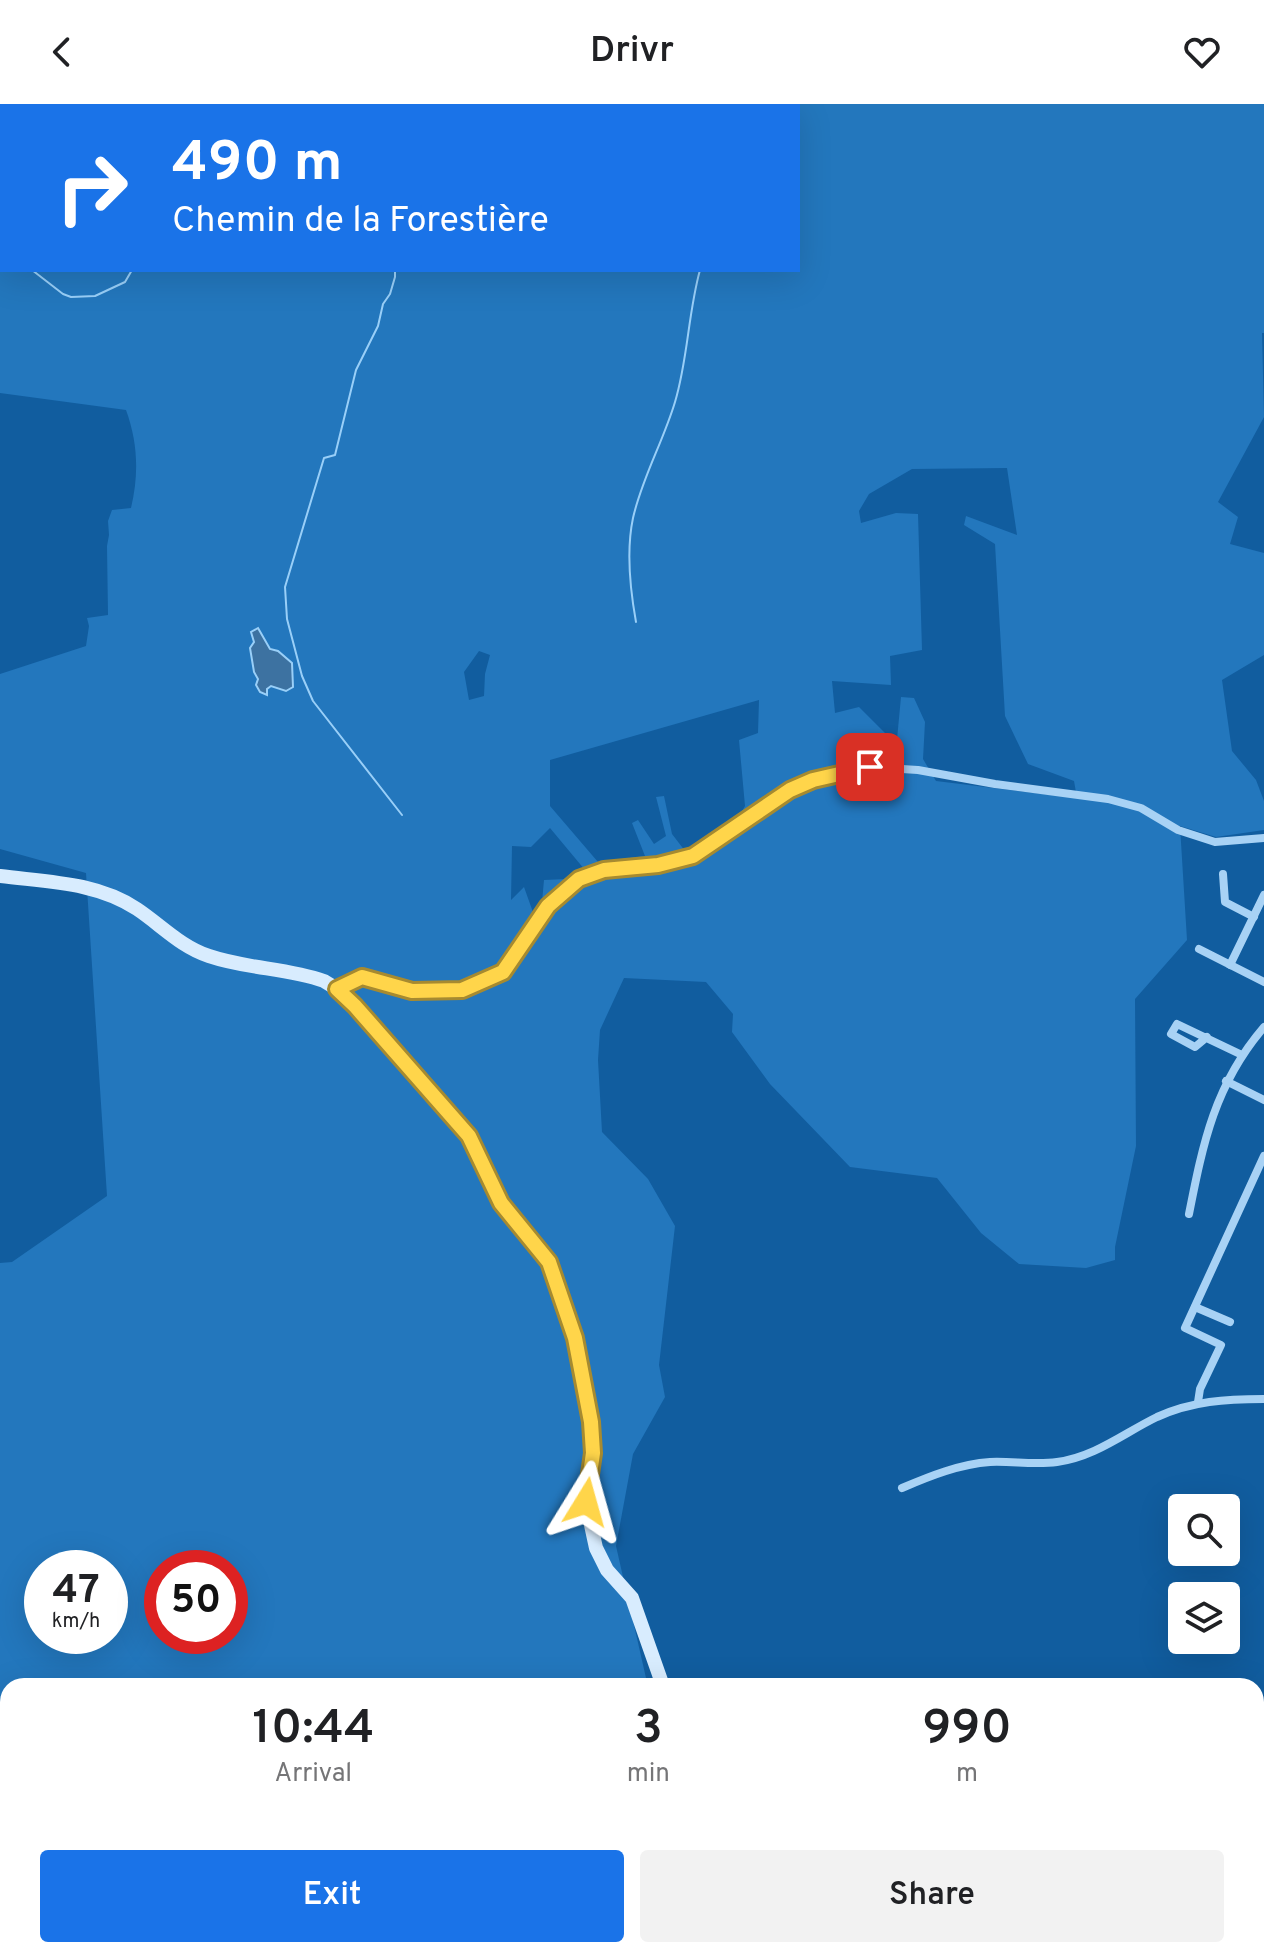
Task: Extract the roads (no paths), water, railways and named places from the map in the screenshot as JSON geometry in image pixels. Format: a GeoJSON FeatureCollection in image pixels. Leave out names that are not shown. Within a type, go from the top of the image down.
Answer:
{"type":"FeatureCollection","features":[{"type":"Feature","properties":{"kind":"main road"},"geometry":{"type":"LineString","coordinates":[[0,876],[91,888],[112,895],[137,909],[184,944],[206,955],[235,964],[314,978],[337,989],[469,1136],[501,1203],[549,1262],[575,1338],[591,1422],[593,1453],[586,1502],[596,1548],[607,1570],[632,1598],[660,1678]]}},
{"type":"Feature","properties":{"kind":"street"},"geometry":{"type":"LineString","coordinates":[[337,989],[362,977],[412,991],[462,990],[503,972],[548,906],[579,879],[604,870],[664,864],[693,856],[790,790],[813,780],[870,767],[918,770],[1108,799],[1141,808],[1178,830],[1215,842],[1264,838]]}},
{"type":"Feature","properties":{"kind":"street"},"geometry":{"type":"LineString","coordinates":[[1223,874],[1225,902],[1254,917]]}},
{"type":"Feature","properties":{"kind":"street"},"geometry":{"type":"LineString","coordinates":[[1230,965],[1264,895]]}},
{"type":"Feature","properties":{"kind":"street"},"geometry":{"type":"LineString","coordinates":[[1199,949],[1264,982]]}},
{"type":"Feature","properties":{"kind":"street"},"geometry":{"type":"LineString","coordinates":[[1189,1214],[1211,1115],[1226,1081],[1264,1027]]}},
{"type":"Feature","properties":{"kind":"street"},"geometry":{"type":"LineString","coordinates":[[1207,1037],[1242,1055]]}},
{"type":"Feature","properties":{"kind":"street"},"geometry":{"type":"LineString","coordinates":[[1226,1081],[1264,1100]]}},
{"type":"Feature","properties":{"kind":"street"},"geometry":{"type":"LineString","coordinates":[[1198,1402],[1200,1389],[1221,1345],[1185,1328],[1264,1156]]}},
{"type":"Feature","properties":{"kind":"street"},"geometry":{"type":"LineString","coordinates":[[1195,1307],[1230,1322]]}},
{"type":"Feature","properties":{"kind":"street"},"geometry":{"type":"LineString","coordinates":[[902,1488],[938,1473],[987,1462],[1058,1462],[1101,1450],[1157,1417],[1198,1402],[1264,1399]]}},
{"type":"Feature","properties":{"kind":"waterway"},"geometry":{"type":"LineString","coordinates":[[35,272],[71,297],[95,296],[125,282],[131,272]]}},
{"type":"Feature","properties":{"kind":"waterway"},"geometry":{"type":"LineString","coordinates":[[395,272],[378,326],[356,370],[335,455],[324,458],[285,587],[287,619],[302,676],[313,701],[402,815]]}},
{"type":"Feature","properties":{"kind":"waterway"},"geometry":{"type":"LineString","coordinates":[[636,622],[630,570],[633,518],[675,402],[700,272]]}}]}
